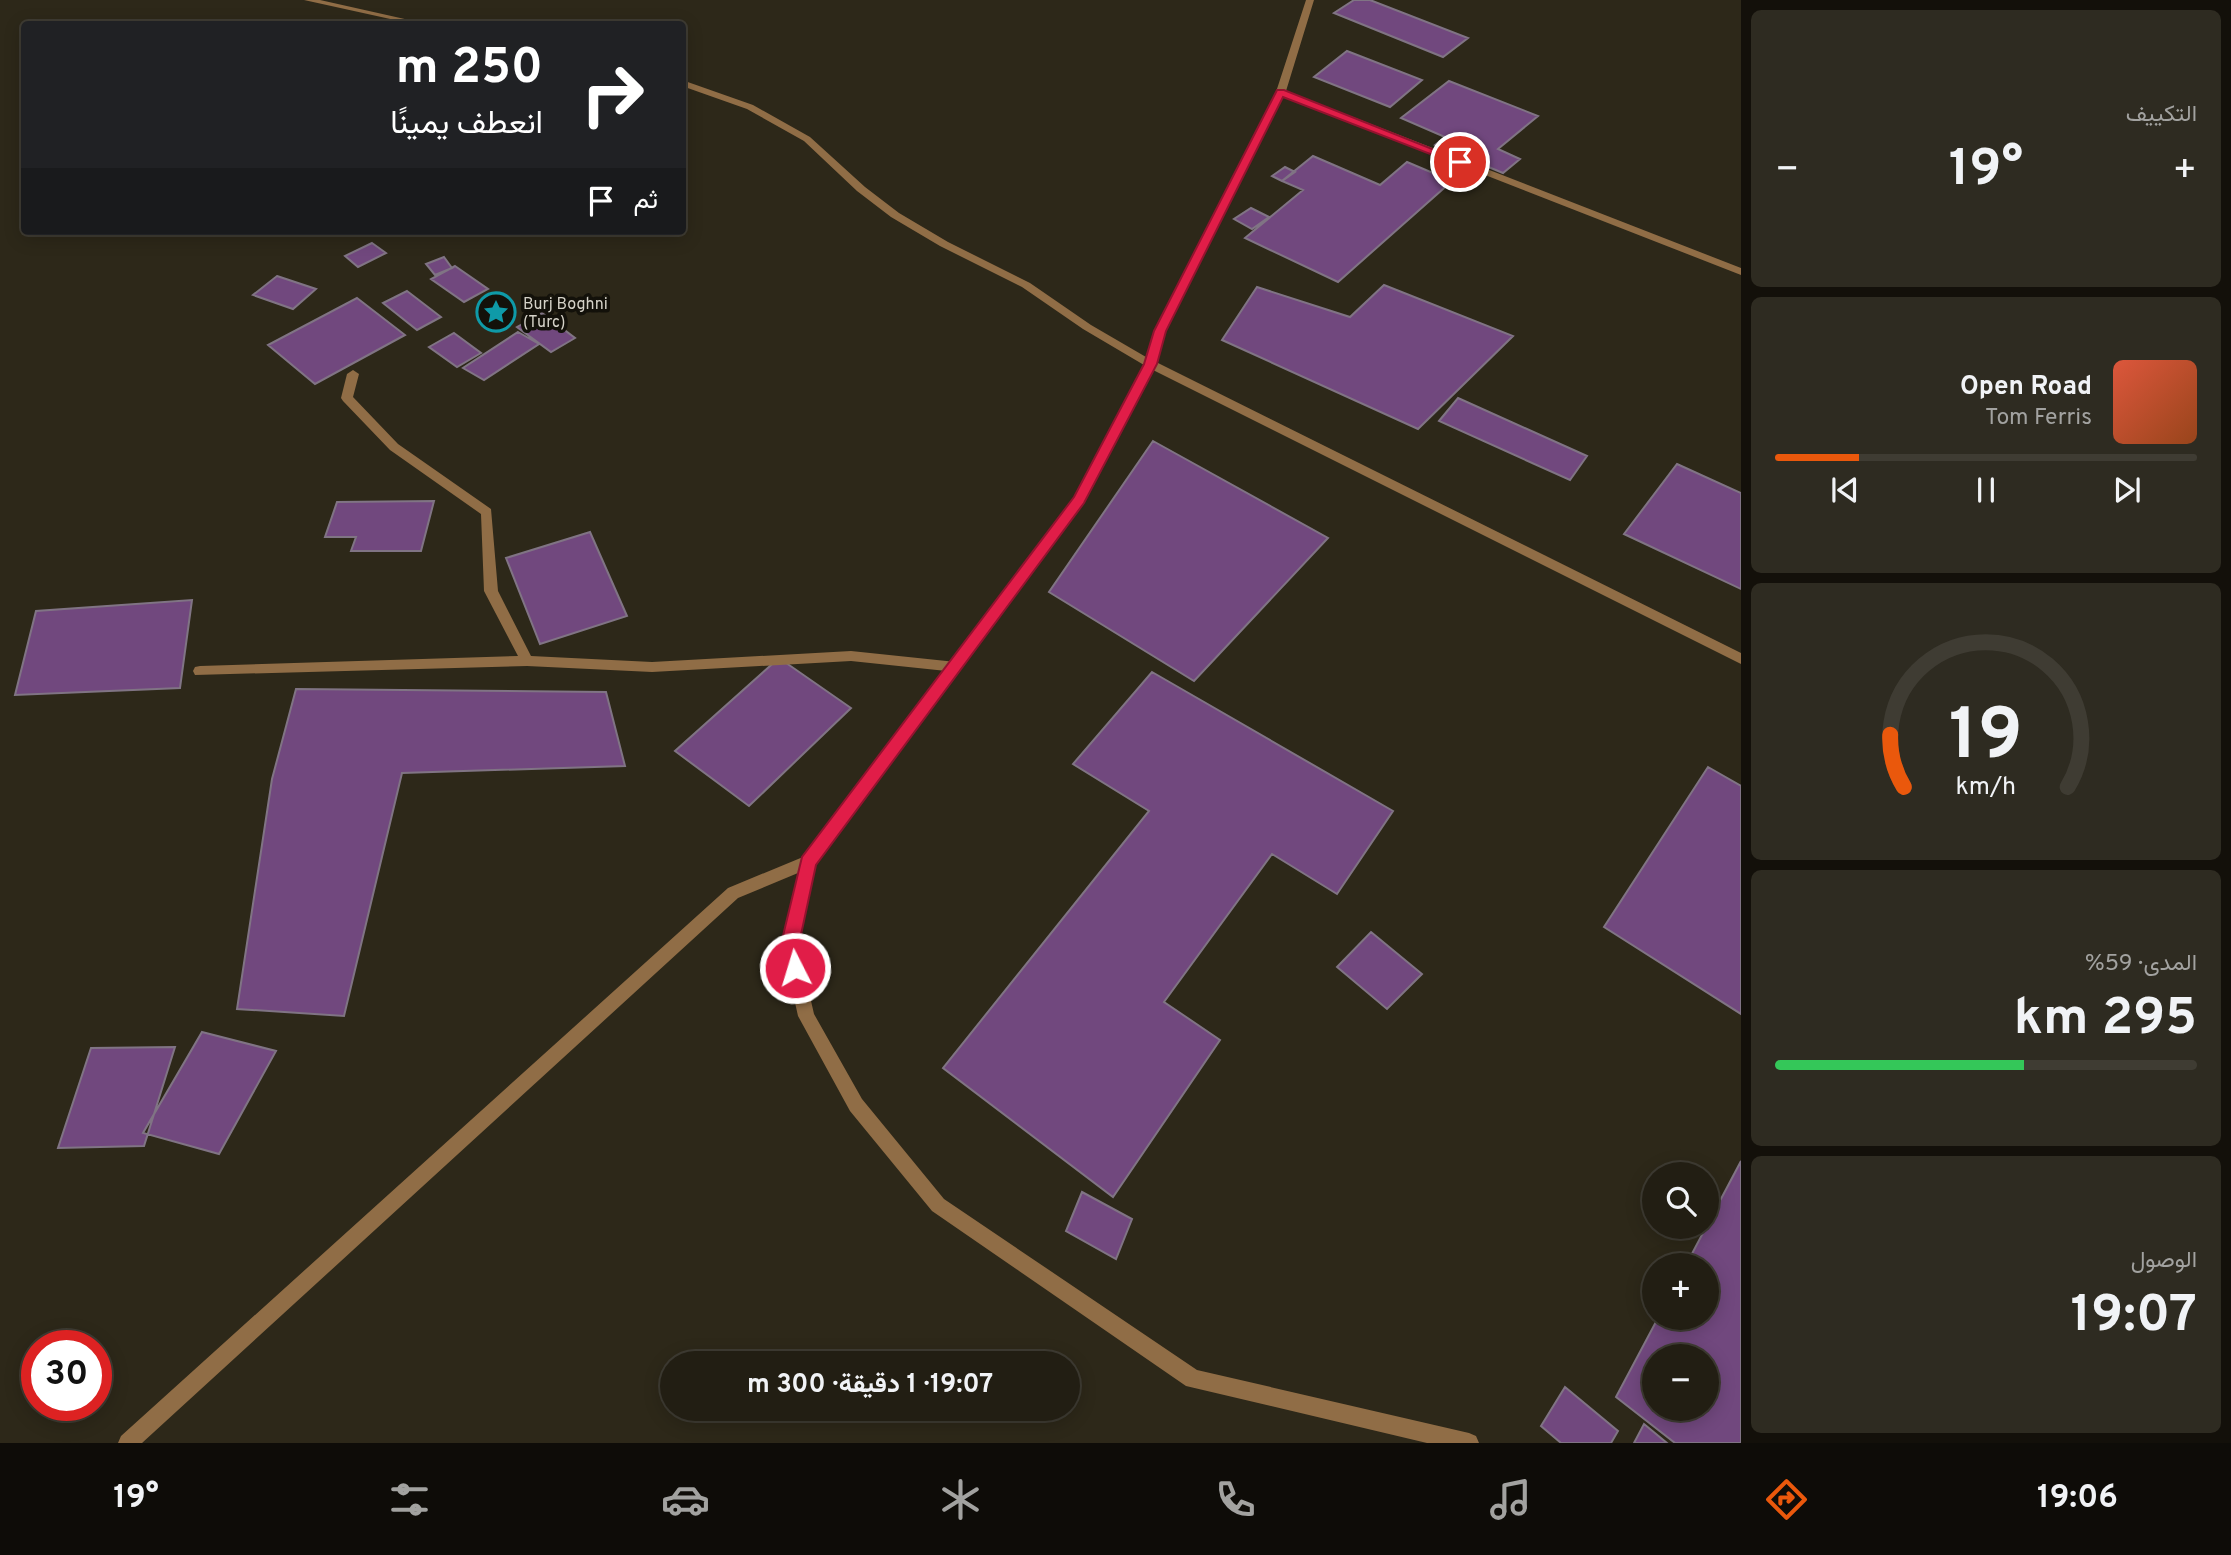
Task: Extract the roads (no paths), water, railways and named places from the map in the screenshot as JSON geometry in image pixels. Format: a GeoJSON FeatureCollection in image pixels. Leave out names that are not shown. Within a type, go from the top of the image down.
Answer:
{"type":"FeatureCollection","features":[{"type":"Feature","properties":{"kind":"street"},"geometry":{"type":"LineString","coordinates":[[309,0],[409,21]]}},
{"type":"Feature","properties":{"kind":"street"},"geometry":{"type":"LineString","coordinates":[[1310,0],[1281,92],[1160,331],[1150,364],[1079,500],[808,862],[790,944],[806,1016],[856,1105],[939,1205],[1194,1379],[1469,1443]]}},
{"type":"Feature","properties":{"kind":"street"},"geometry":{"type":"LineString","coordinates":[[686,84],[750,107],[807,139],[861,189],[895,215],[944,244],[1026,285],[1087,327],[1150,364],[1741,659]]}},
{"type":"Feature","properties":{"kind":"street"},"geometry":{"type":"LineString","coordinates":[[1281,92],[1741,272]]}},
{"type":"Feature","properties":{"kind":"street"},"geometry":{"type":"LineString","coordinates":[[353,374],[346,398],[394,447],[487,512],[491,591],[527,661]]}},
{"type":"Feature","properties":{"kind":"street"},"geometry":{"type":"LineString","coordinates":[[200,671],[527,661],[652,667],[851,656],[956,667]]}},
{"type":"Feature","properties":{"kind":"street"},"geometry":{"type":"LineString","coordinates":[[128,1443],[733,893],[808,862]]}},
{"type":"Feature","properties":{"kind":"place","name":"Burj Boghni (Turc)"},"geometry":{"type":"Point","coordinates":[496,312]}}]}
